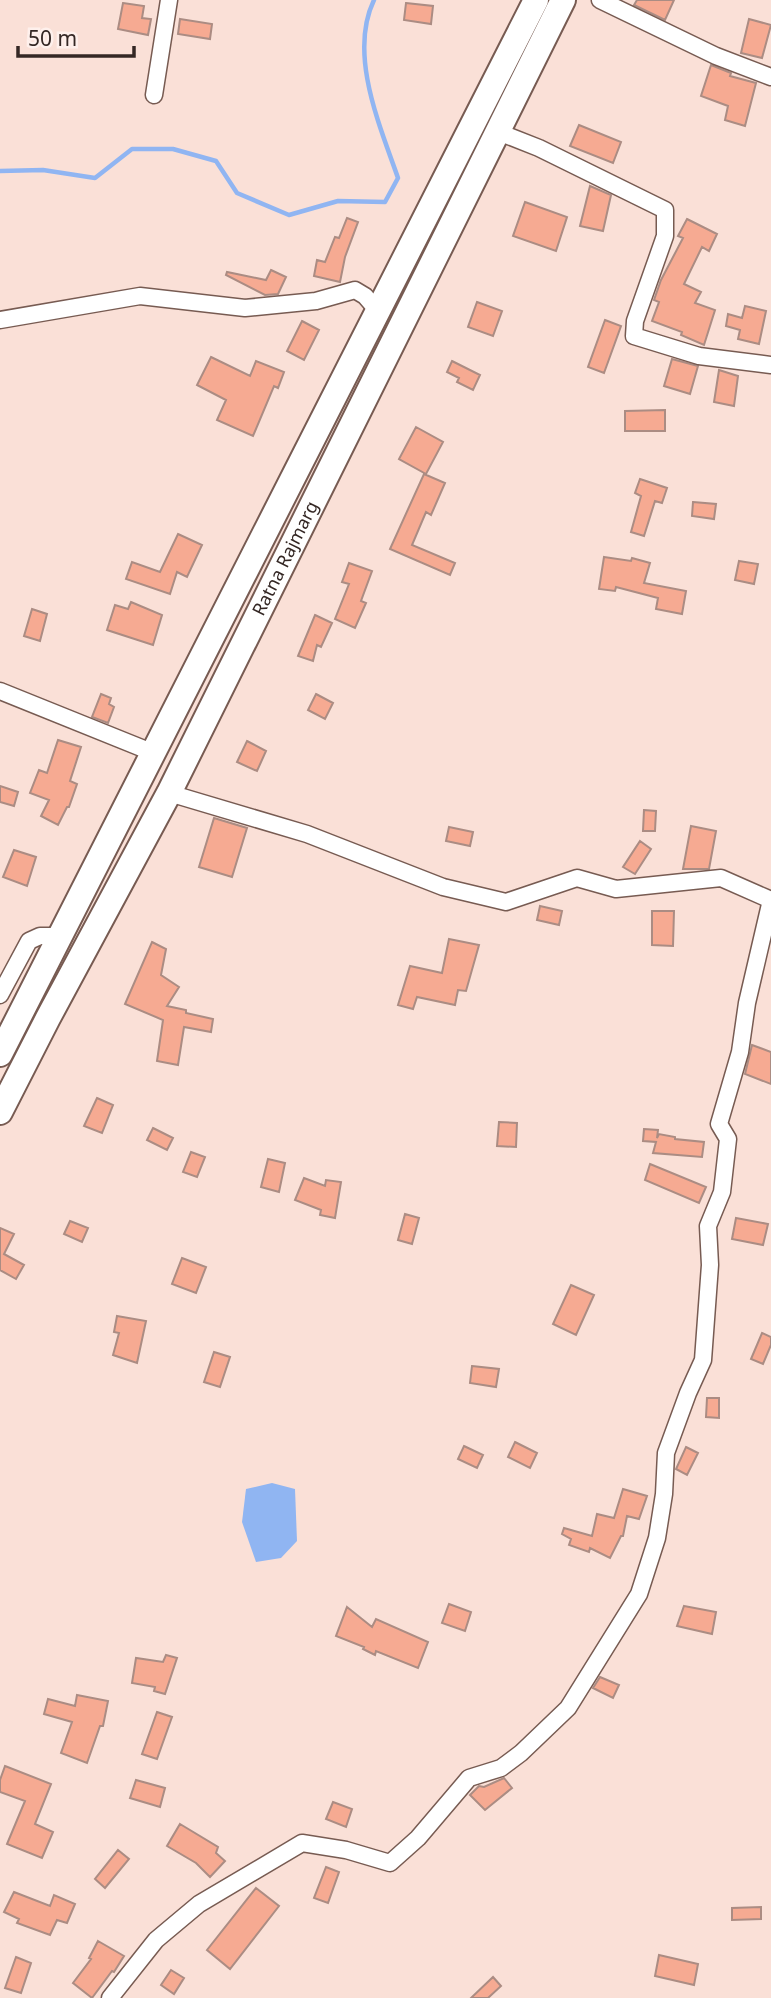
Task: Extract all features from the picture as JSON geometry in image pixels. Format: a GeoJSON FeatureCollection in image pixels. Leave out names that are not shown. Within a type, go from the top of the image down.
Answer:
{"type":"FeatureCollection","features":[{"type":"Feature","properties":{"kind":"main road","name":"Ratna Rajmarg"},"geometry":{"type":"LineString","coordinates":[[0,1054],[536,0]]}},
{"type":"Feature","properties":{"kind":"main road","name":"Ratna Rajmarg"},"geometry":{"type":"LineString","coordinates":[[0,1112],[169,793],[563,0]]}},
{"type":"Feature","properties":{"kind":"street"},"geometry":{"type":"LineString","coordinates":[[154,95],[169,0]]}},
{"type":"Feature","properties":{"kind":"street"},"geometry":{"type":"LineString","coordinates":[[600,0],[716,57],[771,77]]}},
{"type":"Feature","properties":{"kind":"street"},"geometry":{"type":"LineString","coordinates":[[496,131],[539,148],[665,209],[665,236],[635,321],[634,336],[699,356],[771,365]]}},
{"type":"Feature","properties":{"kind":"street"},"geometry":{"type":"LineString","coordinates":[[0,320],[140,296],[245,308],[316,301],[355,290],[365,296],[378,312]]}},
{"type":"Feature","properties":{"kind":"street"},"geometry":{"type":"LineString","coordinates":[[0,691],[154,753]]}},
{"type":"Feature","properties":{"kind":"street"},"geometry":{"type":"LineString","coordinates":[[110,1998],[156,1940],[199,1904],[302,1843],[345,1850],[390,1863],[418,1838],[470,1778],[500,1768],[521,1753],[568,1708],[639,1594],[657,1538],[664,1494],[666,1452],[688,1393],[704,1360],[710,1265],[708,1226],[722,1192],[728,1139],[719,1124],[740,1052],[747,1003],[771,900],[721,878],[616,889],[577,878],[506,902],[443,887],[307,834],[169,793]]}},
{"type":"Feature","properties":{"kind":"street"},"geometry":{"type":"LineString","coordinates":[[0,995],[29,942],[40,936],[59,936]]}},
{"type":"Feature","properties":{"kind":"water"},"geometry":{"type":"Polygon","coordinates":[[[272,1483],[295,1489],[297,1541],[281,1558],[256,1562],[242,1522],[246,1489],[272,1483]]]}},
{"type":"Feature","properties":{"kind":"building"},"geometry":{"type":"Polygon","coordinates":[[[637,0],[674,0],[665,20],[634,5],[637,0]]]}},
{"type":"Feature","properties":{"kind":"building"},"geometry":{"type":"Polygon","coordinates":[[[123,3],[144,6],[142,18],[151,19],[148,35],[118,29],[123,3]]]}},
{"type":"Feature","properties":{"kind":"building"},"geometry":{"type":"Polygon","coordinates":[[[406,3],[433,6],[431,24],[404,20],[406,3]]]}},
{"type":"Feature","properties":{"kind":"building"},"geometry":{"type":"Polygon","coordinates":[[[180,19],[212,24],[210,39],[178,34],[180,19]]]}},
{"type":"Feature","properties":{"kind":"building"},"geometry":{"type":"Polygon","coordinates":[[[749,19],[771,25],[762,58],[741,53],[749,19]]]}},
{"type":"Feature","properties":{"kind":"building"},"geometry":{"type":"Polygon","coordinates":[[[711,65],[731,73],[730,76],[756,83],[745,126],[725,120],[728,106],[701,96],[711,65]]]}},
{"type":"Feature","properties":{"kind":"building"},"geometry":{"type":"Polygon","coordinates":[[[579,125],[621,142],[613,163],[570,146],[579,125]]]}},
{"type":"Feature","properties":{"kind":"building"},"geometry":{"type":"Polygon","coordinates":[[[590,186],[611,195],[603,231],[580,226],[590,186]]]}},
{"type":"Feature","properties":{"kind":"building"},"geometry":{"type":"Polygon","coordinates":[[[525,202],[567,217],[556,251],[513,236],[525,202]]]}},
{"type":"Feature","properties":{"kind":"building"},"geometry":{"type":"Polygon","coordinates":[[[347,218],[358,222],[345,257],[340,282],[314,276],[317,260],[325,262],[335,237],[339,238],[347,218]]]}},
{"type":"Feature","properties":{"kind":"building"},"geometry":{"type":"Polygon","coordinates":[[[687,219],[717,234],[709,251],[702,247],[684,284],[701,292],[695,303],[715,310],[704,345],[681,335],[682,332],[652,321],[659,302],[654,300],[661,280],[683,238],[678,236],[687,219]]]}},
{"type":"Feature","properties":{"kind":"building"},"geometry":{"type":"Polygon","coordinates":[[[271,270],[286,277],[278,294],[265,295],[226,275],[227,272],[266,280],[271,270]]]}},
{"type":"Feature","properties":{"kind":"building"},"geometry":{"type":"Polygon","coordinates":[[[477,302],[502,311],[493,336],[468,327],[477,302]]]}},
{"type":"Feature","properties":{"kind":"building"},"geometry":{"type":"Polygon","coordinates":[[[745,306],[766,311],[759,344],[738,339],[740,330],[726,326],[728,314],[742,318],[745,306]]]}},
{"type":"Feature","properties":{"kind":"building"},"geometry":{"type":"Polygon","coordinates":[[[605,320],[621,326],[604,373],[588,367],[605,320]]]}},
{"type":"Feature","properties":{"kind":"building"},"geometry":{"type":"Polygon","coordinates":[[[302,321],[319,330],[304,360],[287,351],[302,321]]]}},
{"type":"Feature","properties":{"kind":"building"},"geometry":{"type":"Polygon","coordinates":[[[211,357],[250,376],[256,361],[284,372],[278,388],[274,386],[253,436],[217,420],[226,400],[197,385],[211,357]]]}},
{"type":"Feature","properties":{"kind":"building"},"geometry":{"type":"Polygon","coordinates":[[[672,359],[698,366],[690,394],[664,386],[672,359]]]}},
{"type":"Feature","properties":{"kind":"building"},"geometry":{"type":"Polygon","coordinates":[[[452,361],[480,375],[473,390],[457,382],[459,378],[447,372],[452,361]]]}},
{"type":"Feature","properties":{"kind":"building"},"geometry":{"type":"Polygon","coordinates":[[[719,370],[738,376],[734,406],[714,402],[719,370]]]}},
{"type":"Feature","properties":{"kind":"building"},"geometry":{"type":"Polygon","coordinates":[[[665,410],[665,431],[625,431],[625,411],[665,410]]]}},
{"type":"Feature","properties":{"kind":"building"},"geometry":{"type":"Polygon","coordinates":[[[416,427],[443,442],[426,474],[399,459],[416,427]]]}},
{"type":"Feature","properties":{"kind":"building"},"geometry":{"type":"Polygon","coordinates":[[[424,474],[445,483],[431,515],[426,512],[412,545],[455,563],[450,575],[390,549],[424,474]]]}},
{"type":"Feature","properties":{"kind":"building"},"geometry":{"type":"Polygon","coordinates":[[[640,479],[667,488],[662,503],[655,501],[644,536],[631,532],[641,496],[635,493],[640,479]]]}},
{"type":"Feature","properties":{"kind":"building"},"geometry":{"type":"Polygon","coordinates":[[[693,502],[716,504],[714,519],[692,516],[693,502]]]}},
{"type":"Feature","properties":{"kind":"building"},"geometry":{"type":"Polygon","coordinates":[[[178,534],[202,545],[187,577],[177,572],[170,594],[126,579],[132,562],[160,572],[178,534]]]}},
{"type":"Feature","properties":{"kind":"building"},"geometry":{"type":"Polygon","coordinates":[[[604,557],[631,561],[632,558],[650,563],[644,583],[686,591],[682,614],[656,609],[658,598],[616,587],[615,591],[599,589],[604,557]]]}},
{"type":"Feature","properties":{"kind":"building"},"geometry":{"type":"Polygon","coordinates":[[[739,561],[758,564],[754,584],[735,580],[739,561]]]}},
{"type":"Feature","properties":{"kind":"building"},"geometry":{"type":"Polygon","coordinates":[[[349,563],[372,571],[361,601],[366,603],[355,628],[335,619],[349,584],[342,582],[349,563]]]}},
{"type":"Feature","properties":{"kind":"building"},"geometry":{"type":"Polygon","coordinates":[[[131,602],[162,615],[153,645],[107,630],[115,605],[128,609],[131,602]]]}},
{"type":"Feature","properties":{"kind":"building"},"geometry":{"type":"Polygon","coordinates":[[[32,609],[47,614],[40,641],[24,636],[32,609]]]}},
{"type":"Feature","properties":{"kind":"building"},"geometry":{"type":"Polygon","coordinates":[[[315,615],[332,623],[321,647],[317,645],[313,661],[298,656],[315,615]]]}},
{"type":"Feature","properties":{"kind":"building"},"geometry":{"type":"Polygon","coordinates":[[[101,694],[111,698],[109,704],[114,707],[108,723],[92,717],[101,694]]]}},
{"type":"Feature","properties":{"kind":"building"},"geometry":{"type":"Polygon","coordinates":[[[316,694],[333,703],[325,719],[308,710],[316,694]]]}},
{"type":"Feature","properties":{"kind":"building"},"geometry":{"type":"Polygon","coordinates":[[[58,740],[81,747],[70,781],[77,784],[69,807],[58,825],[41,816],[49,800],[30,793],[39,770],[47,773],[58,740]]]}},
{"type":"Feature","properties":{"kind":"building"},"geometry":{"type":"Polygon","coordinates":[[[247,741],[266,751],[257,771],[237,762],[247,741]]]}},
{"type":"Feature","properties":{"kind":"building"},"geometry":{"type":"Polygon","coordinates":[[[0,786],[18,792],[14,806],[0,802],[0,786]]]}},
{"type":"Feature","properties":{"kind":"building"},"geometry":{"type":"Polygon","coordinates":[[[644,810],[656,811],[655,831],[643,831],[644,810]]]}},
{"type":"Feature","properties":{"kind":"building"},"geometry":{"type":"Polygon","coordinates":[[[214,818],[247,828],[232,877],[199,867],[214,818]]]}},
{"type":"Feature","properties":{"kind":"building"},"geometry":{"type":"Polygon","coordinates":[[[691,826],[716,831],[709,869],[683,869],[691,826]]]}},
{"type":"Feature","properties":{"kind":"building"},"geometry":{"type":"Polygon","coordinates":[[[449,827],[473,832],[470,846],[446,841],[449,827]]]}},
{"type":"Feature","properties":{"kind":"building"},"geometry":{"type":"Polygon","coordinates":[[[640,841],[651,849],[635,874],[623,867],[640,841]]]}},
{"type":"Feature","properties":{"kind":"building"},"geometry":{"type":"Polygon","coordinates":[[[14,850],[36,857],[27,886],[3,877],[14,850]]]}},
{"type":"Feature","properties":{"kind":"building"},"geometry":{"type":"Polygon","coordinates":[[[540,906],[562,911],[559,925],[537,920],[540,906]]]}},
{"type":"Feature","properties":{"kind":"building"},"geometry":{"type":"Polygon","coordinates":[[[652,911],[674,911],[673,946],[652,945],[652,911]]]}},
{"type":"Feature","properties":{"kind":"building"},"geometry":{"type":"Polygon","coordinates":[[[449,939],[479,945],[466,991],[458,990],[455,1005],[417,997],[413,1009],[398,1005],[410,966],[442,973],[449,939]]]}},
{"type":"Feature","properties":{"kind":"building"},"geometry":{"type":"Polygon","coordinates":[[[152,942],[166,949],[161,975],[179,987],[167,1006],[213,1019],[211,1032],[184,1027],[178,1065],[157,1061],[163,1020],[125,1004],[152,942]]]}},
{"type":"Feature","properties":{"kind":"building"},"geometry":{"type":"Polygon","coordinates":[[[752,1045],[771,1052],[771,1084],[745,1074],[752,1045]]]}},
{"type":"Feature","properties":{"kind":"building"},"geometry":{"type":"Polygon","coordinates":[[[97,1098],[113,1105],[102,1133],[84,1126],[97,1098]]]}},
{"type":"Feature","properties":{"kind":"building"},"geometry":{"type":"Polygon","coordinates":[[[499,1122],[517,1123],[516,1147],[497,1146],[499,1122]]]}},
{"type":"Feature","properties":{"kind":"building"},"geometry":{"type":"Polygon","coordinates":[[[153,1128],[173,1138],[167,1150],[147,1140],[153,1128]]]}},
{"type":"Feature","properties":{"kind":"building"},"geometry":{"type":"Polygon","coordinates":[[[644,1129],[658,1130],[657,1138],[659,1134],[675,1139],[704,1142],[702,1157],[653,1153],[656,1142],[643,1141],[644,1129]]]}},
{"type":"Feature","properties":{"kind":"building"},"geometry":{"type":"Polygon","coordinates":[[[191,1152],[205,1157],[197,1177],[183,1172],[191,1152]]]}},
{"type":"Feature","properties":{"kind":"building"},"geometry":{"type":"Polygon","coordinates":[[[268,1159],[285,1163],[279,1192],[261,1187],[268,1159]]]}},
{"type":"Feature","properties":{"kind":"building"},"geometry":{"type":"Polygon","coordinates":[[[650,1164],[706,1187],[699,1203],[645,1180],[650,1164]]]}},
{"type":"Feature","properties":{"kind":"building"},"geometry":{"type":"Polygon","coordinates":[[[304,1178],[325,1186],[326,1180],[341,1182],[335,1218],[320,1215],[321,1210],[295,1200],[304,1178]]]}},
{"type":"Feature","properties":{"kind":"building"},"geometry":{"type":"Polygon","coordinates":[[[405,1214],[419,1218],[412,1244],[398,1240],[405,1214]]]}},
{"type":"Feature","properties":{"kind":"building"},"geometry":{"type":"Polygon","coordinates":[[[736,1218],[768,1224],[763,1245],[732,1239],[736,1218]]]}},
{"type":"Feature","properties":{"kind":"building"},"geometry":{"type":"Polygon","coordinates":[[[70,1221],[88,1228],[82,1242],[64,1234],[70,1221]]]}},
{"type":"Feature","properties":{"kind":"building"},"geometry":{"type":"Polygon","coordinates":[[[0,1228],[14,1234],[4,1254],[24,1265],[16,1279],[0,1270],[0,1228]]]}},
{"type":"Feature","properties":{"kind":"building"},"geometry":{"type":"Polygon","coordinates":[[[182,1258],[206,1267],[196,1293],[172,1284],[182,1258]]]}},
{"type":"Feature","properties":{"kind":"building"},"geometry":{"type":"Polygon","coordinates":[[[571,1285],[594,1295],[576,1335],[553,1324],[571,1285]]]}},
{"type":"Feature","properties":{"kind":"building"},"geometry":{"type":"Polygon","coordinates":[[[117,1316],[146,1321],[137,1363],[113,1355],[119,1333],[114,1332],[117,1316]]]}},
{"type":"Feature","properties":{"kind":"building"},"geometry":{"type":"Polygon","coordinates":[[[762,1333],[771,1337],[771,1345],[763,1364],[751,1359],[762,1333]]]}},
{"type":"Feature","properties":{"kind":"building"},"geometry":{"type":"Polygon","coordinates":[[[214,1352],[230,1357],[220,1387],[204,1382],[214,1352]]]}},
{"type":"Feature","properties":{"kind":"building"},"geometry":{"type":"Polygon","coordinates":[[[472,1366],[499,1369],[496,1387],[470,1383],[472,1366]]]}},
{"type":"Feature","properties":{"kind":"building"},"geometry":{"type":"Polygon","coordinates":[[[707,1398],[719,1398],[719,1418],[706,1417],[707,1398]]]}},
{"type":"Feature","properties":{"kind":"building"},"geometry":{"type":"Polygon","coordinates":[[[515,1442],[537,1453],[530,1468],[508,1457],[515,1442]]]}},
{"type":"Feature","properties":{"kind":"building"},"geometry":{"type":"Polygon","coordinates":[[[464,1446],[483,1455],[477,1468],[458,1459],[464,1446]]]}},
{"type":"Feature","properties":{"kind":"building"},"geometry":{"type":"Polygon","coordinates":[[[686,1447],[698,1453],[687,1475],[676,1469],[686,1447]]]}},
{"type":"Feature","properties":{"kind":"building"},"geometry":{"type":"Polygon","coordinates":[[[623,1489],[647,1496],[639,1519],[627,1516],[623,1536],[610,1558],[590,1548],[589,1552],[569,1545],[571,1539],[562,1534],[564,1528],[592,1536],[597,1514],[614,1518],[623,1489]]]}},
{"type":"Feature","properties":{"kind":"building"},"geometry":{"type":"Polygon","coordinates":[[[449,1604],[471,1612],[465,1631],[442,1623],[449,1604]]]}},
{"type":"Feature","properties":{"kind":"building"},"geometry":{"type":"Polygon","coordinates":[[[684,1606],[716,1612],[712,1634],[677,1626],[684,1606]]]}},
{"type":"Feature","properties":{"kind":"building"},"geometry":{"type":"Polygon","coordinates":[[[347,1607],[372,1627],[376,1619],[428,1642],[418,1668],[376,1651],[375,1655],[363,1649],[364,1647],[336,1636],[347,1607]]]}},
{"type":"Feature","properties":{"kind":"building"},"geometry":{"type":"Polygon","coordinates":[[[166,1655],[177,1658],[165,1694],[154,1691],[155,1687],[132,1683],[136,1658],[163,1662],[166,1655]]]}},
{"type":"Feature","properties":{"kind":"building"},"geometry":{"type":"Polygon","coordinates":[[[600,1677],[619,1685],[613,1698],[593,1688],[600,1677]]]}},
{"type":"Feature","properties":{"kind":"building"},"geometry":{"type":"Polygon","coordinates":[[[77,1695],[108,1701],[103,1726],[100,1726],[87,1763],[61,1753],[72,1722],[44,1714],[48,1699],[75,1706],[77,1695]]]}},
{"type":"Feature","properties":{"kind":"building"},"geometry":{"type":"Polygon","coordinates":[[[157,1712],[172,1717],[157,1759],[142,1754],[157,1712]]]}},
{"type":"Feature","properties":{"kind":"building"},"geometry":{"type":"Polygon","coordinates":[[[5,1766],[51,1784],[35,1824],[53,1832],[42,1858],[7,1844],[25,1801],[0,1792],[0,1780],[5,1766]]]}},
{"type":"Feature","properties":{"kind":"building"},"geometry":{"type":"Polygon","coordinates":[[[504,1778],[512,1788],[485,1810],[470,1795],[479,1786],[484,1787],[504,1778]]]}},
{"type":"Feature","properties":{"kind":"building"},"geometry":{"type":"Polygon","coordinates":[[[136,1780],[165,1788],[160,1807],[130,1798],[136,1780]]]}},
{"type":"Feature","properties":{"kind":"building"},"geometry":{"type":"Polygon","coordinates":[[[333,1802],[352,1809],[346,1827],[326,1819],[333,1802]]]}},
{"type":"Feature","properties":{"kind":"building"},"geometry":{"type":"Polygon","coordinates":[[[180,1824],[218,1847],[216,1853],[225,1861],[210,1877],[196,1863],[167,1846],[180,1824]]]}},
{"type":"Feature","properties":{"kind":"building"},"geometry":{"type":"Polygon","coordinates":[[[118,1850],[129,1859],[105,1888],[95,1879],[118,1850]]]}},
{"type":"Feature","properties":{"kind":"building"},"geometry":{"type":"Polygon","coordinates":[[[326,1867],[339,1872],[328,1903],[314,1898],[326,1867]]]}},
{"type":"Feature","properties":{"kind":"building"},"geometry":{"type":"Polygon","coordinates":[[[256,1888],[279,1906],[230,1969],[207,1950],[256,1888]]]}},
{"type":"Feature","properties":{"kind":"building"},"geometry":{"type":"Polygon","coordinates":[[[14,1892],[50,1906],[54,1895],[75,1904],[67,1923],[57,1920],[50,1935],[17,1923],[19,1919],[4,1912],[14,1892]]]}},
{"type":"Feature","properties":{"kind":"building"},"geometry":{"type":"Polygon","coordinates":[[[761,1907],[761,1919],[732,1920],[732,1908],[761,1907]]]}},
{"type":"Feature","properties":{"kind":"building"},"geometry":{"type":"Polygon","coordinates":[[[98,1941],[124,1956],[92,1998],[73,1983],[91,1959],[89,1958],[98,1941]]]}},
{"type":"Feature","properties":{"kind":"building"},"geometry":{"type":"Polygon","coordinates":[[[659,1955],[698,1964],[694,1985],[655,1976],[659,1955]]]}},
{"type":"Feature","properties":{"kind":"building"},"geometry":{"type":"Polygon","coordinates":[[[16,1957],[31,1963],[21,1993],[5,1988],[16,1957]]]}},
{"type":"Feature","properties":{"kind":"building"},"geometry":{"type":"Polygon","coordinates":[[[171,1970],[184,1978],[174,1994],[161,1985],[171,1970]]]}},
{"type":"Feature","properties":{"kind":"building"},"geometry":{"type":"Polygon","coordinates":[[[493,1977],[501,1986],[488,1998],[471,1998],[493,1977]]]}},
{"type":"Feature","properties":{"kind":"waterway"},"geometry":{"type":"LineString","coordinates":[[0,171],[43,170],[95,178],[132,149],[173,149],[216,161],[237,193],[289,215],[338,201],[385,202],[398,178],[376,113],[365,66],[364,43],[374,0]]}}]}
